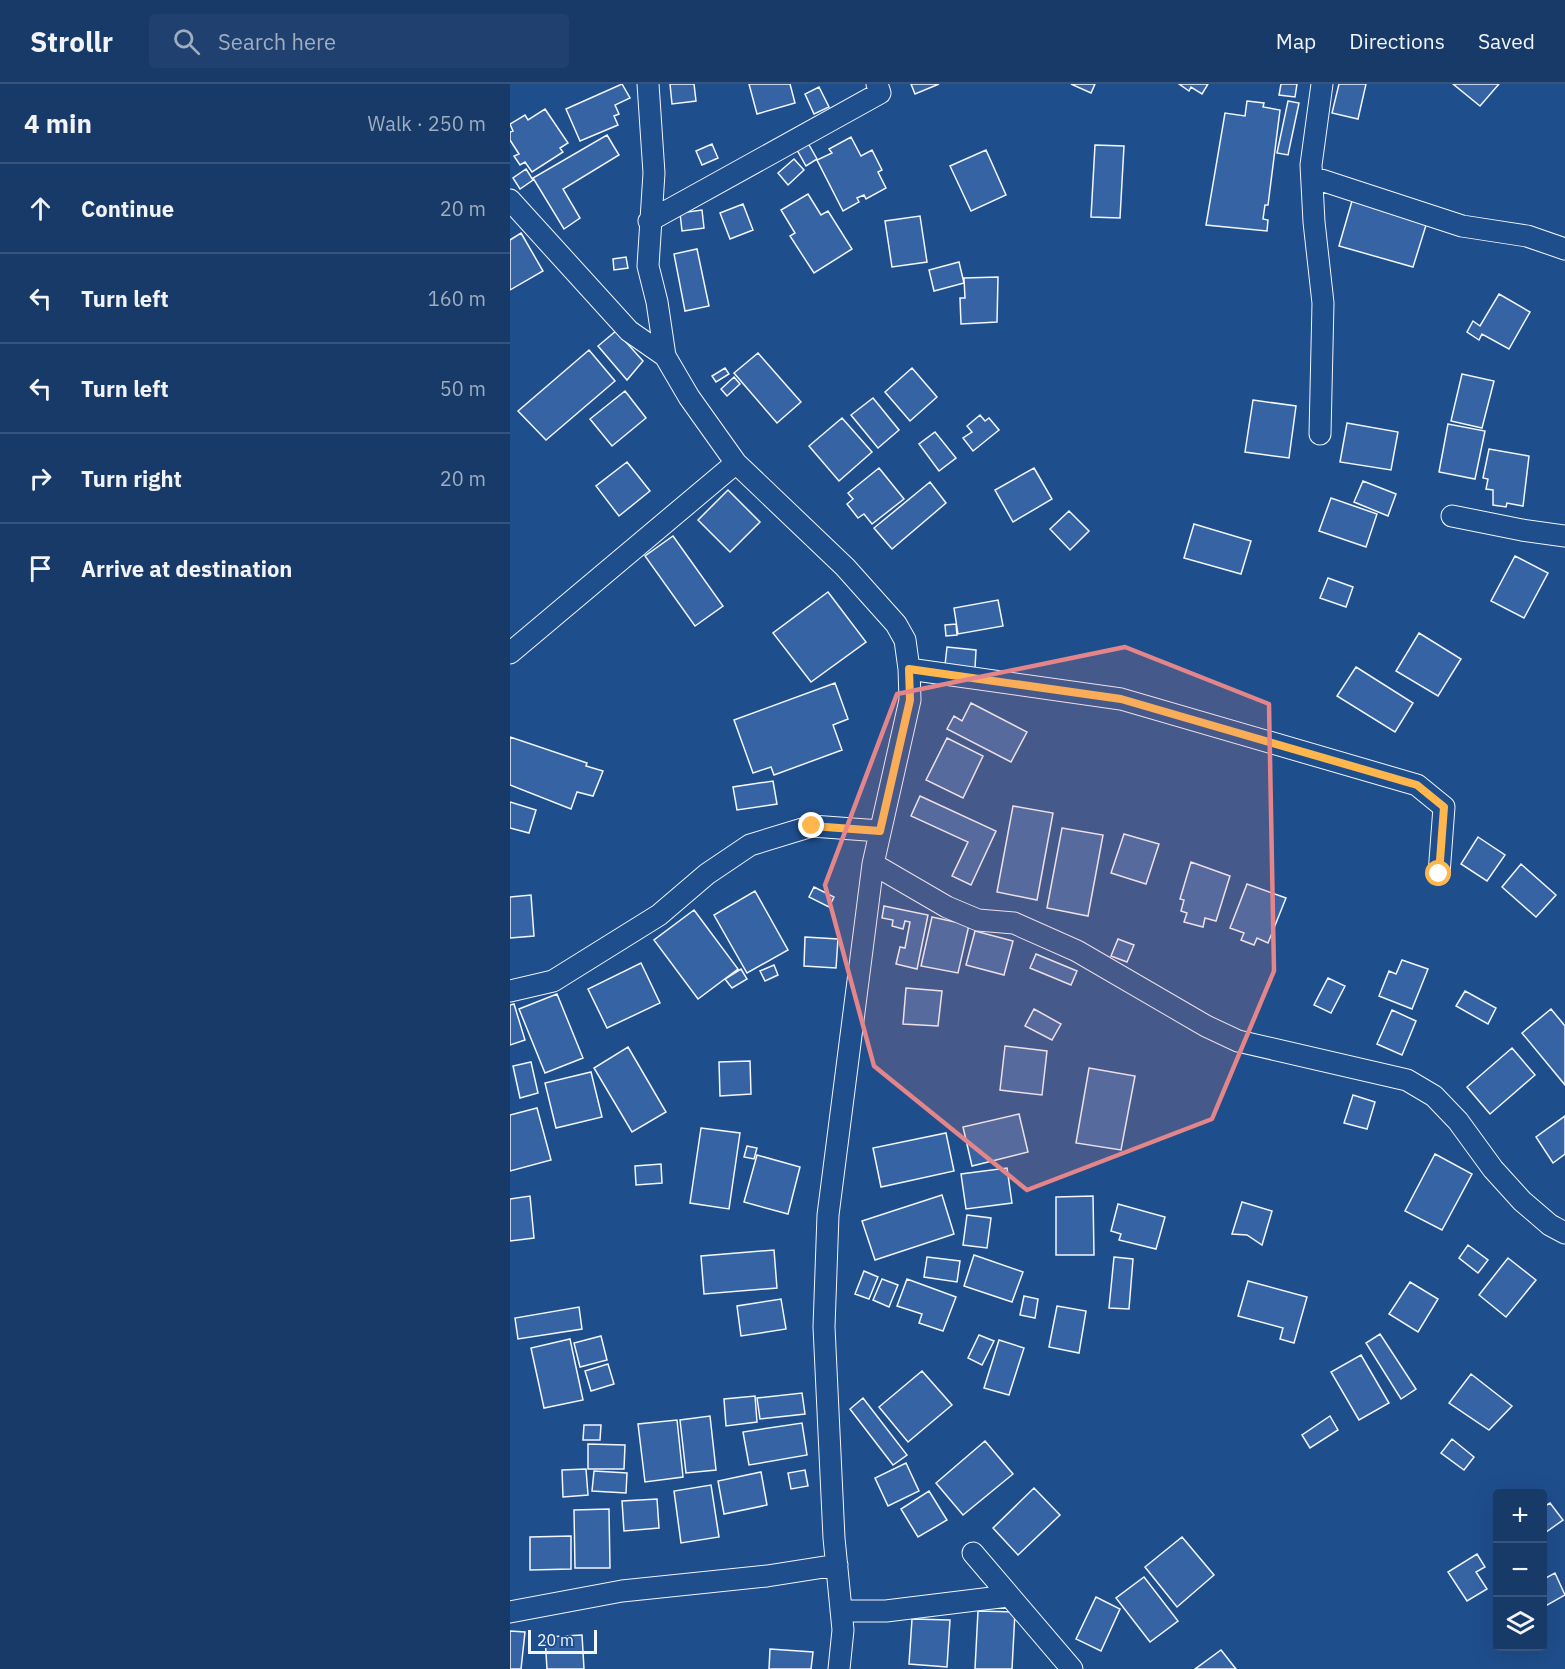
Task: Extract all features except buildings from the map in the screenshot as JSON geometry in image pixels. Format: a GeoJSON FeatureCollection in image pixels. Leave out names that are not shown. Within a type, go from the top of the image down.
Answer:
{"type":"FeatureCollection","features":[{"type":"Feature","properties":{"kind":"street"},"geometry":{"type":"LineString","coordinates":[[648,84],[654,173],[649,221],[648,266],[657,302],[665,356],[689,397],[736,463],[845,567],[896,624],[904,640],[909,669],[910,700],[873,864],[828,1215],[824,1327],[837,1564],[843,1630],[839,1669]]}},
{"type":"Feature","properties":{"kind":"street"},"geometry":{"type":"LineString","coordinates":[[649,221],[880,93],[877,84]]}},
{"type":"Feature","properties":{"kind":"street"},"geometry":{"type":"LineString","coordinates":[[1320,434],[1323,303],[1312,177],[1322,84]]}},
{"type":"Feature","properties":{"kind":"street"},"geometry":{"type":"LineString","coordinates":[[1312,177],[1462,226],[1527,236],[1565,249]]}},
{"type":"Feature","properties":{"kind":"street"},"geometry":{"type":"LineString","coordinates":[[510,200],[629,331],[665,356]]}},
{"type":"Feature","properties":{"kind":"street"},"geometry":{"type":"LineString","coordinates":[[510,653],[736,463]]}},
{"type":"Feature","properties":{"kind":"street"},"geometry":{"type":"LineString","coordinates":[[1452,516],[1565,536]]}},
{"type":"Feature","properties":{"kind":"street"},"geometry":{"type":"LineString","coordinates":[[909,669],[1121,699],[1417,785],[1444,807],[1439,874]]}},
{"type":"Feature","properties":{"kind":"street"},"geometry":{"type":"LineString","coordinates":[[510,991],[553,981],[659,915],[707,874],[750,845],[812,826],[880,831]]}},
{"type":"Feature","properties":{"kind":"street"},"geometry":{"type":"LineString","coordinates":[[873,864],[947,908],[978,920],[1014,923],[1077,951],[1206,1026],[1238,1041],[1407,1080],[1434,1096],[1458,1121],[1493,1169],[1522,1201],[1550,1225],[1565,1233]]}},
{"type":"Feature","properties":{"kind":"street"},"geometry":{"type":"LineString","coordinates":[[973,1553],[1072,1669]]}},
{"type":"Feature","properties":{"kind":"street"},"geometry":{"type":"LineString","coordinates":[[510,1612],[622,1591],[767,1576],[837,1564]]}},
{"type":"Feature","properties":{"kind":"street"},"geometry":{"type":"LineString","coordinates":[[841,1611],[886,1611],[1008,1596]]}},
{"type":"Feature","properties":{"kind":"highlighted area"},"geometry":{"type":"Polygon","coordinates":[[[1125,647],[1269,704],[1274,971],[1212,1119],[1027,1190],[874,1066],[825,885],[897,694],[1125,647]]]}},
{"type":"Feature","properties":{"kind":"route"},"geometry":{"type":"LineString","coordinates":[[812,826],[880,831],[910,700],[909,669],[1121,699],[1417,785],[1444,807],[1439,874]]}}]}
